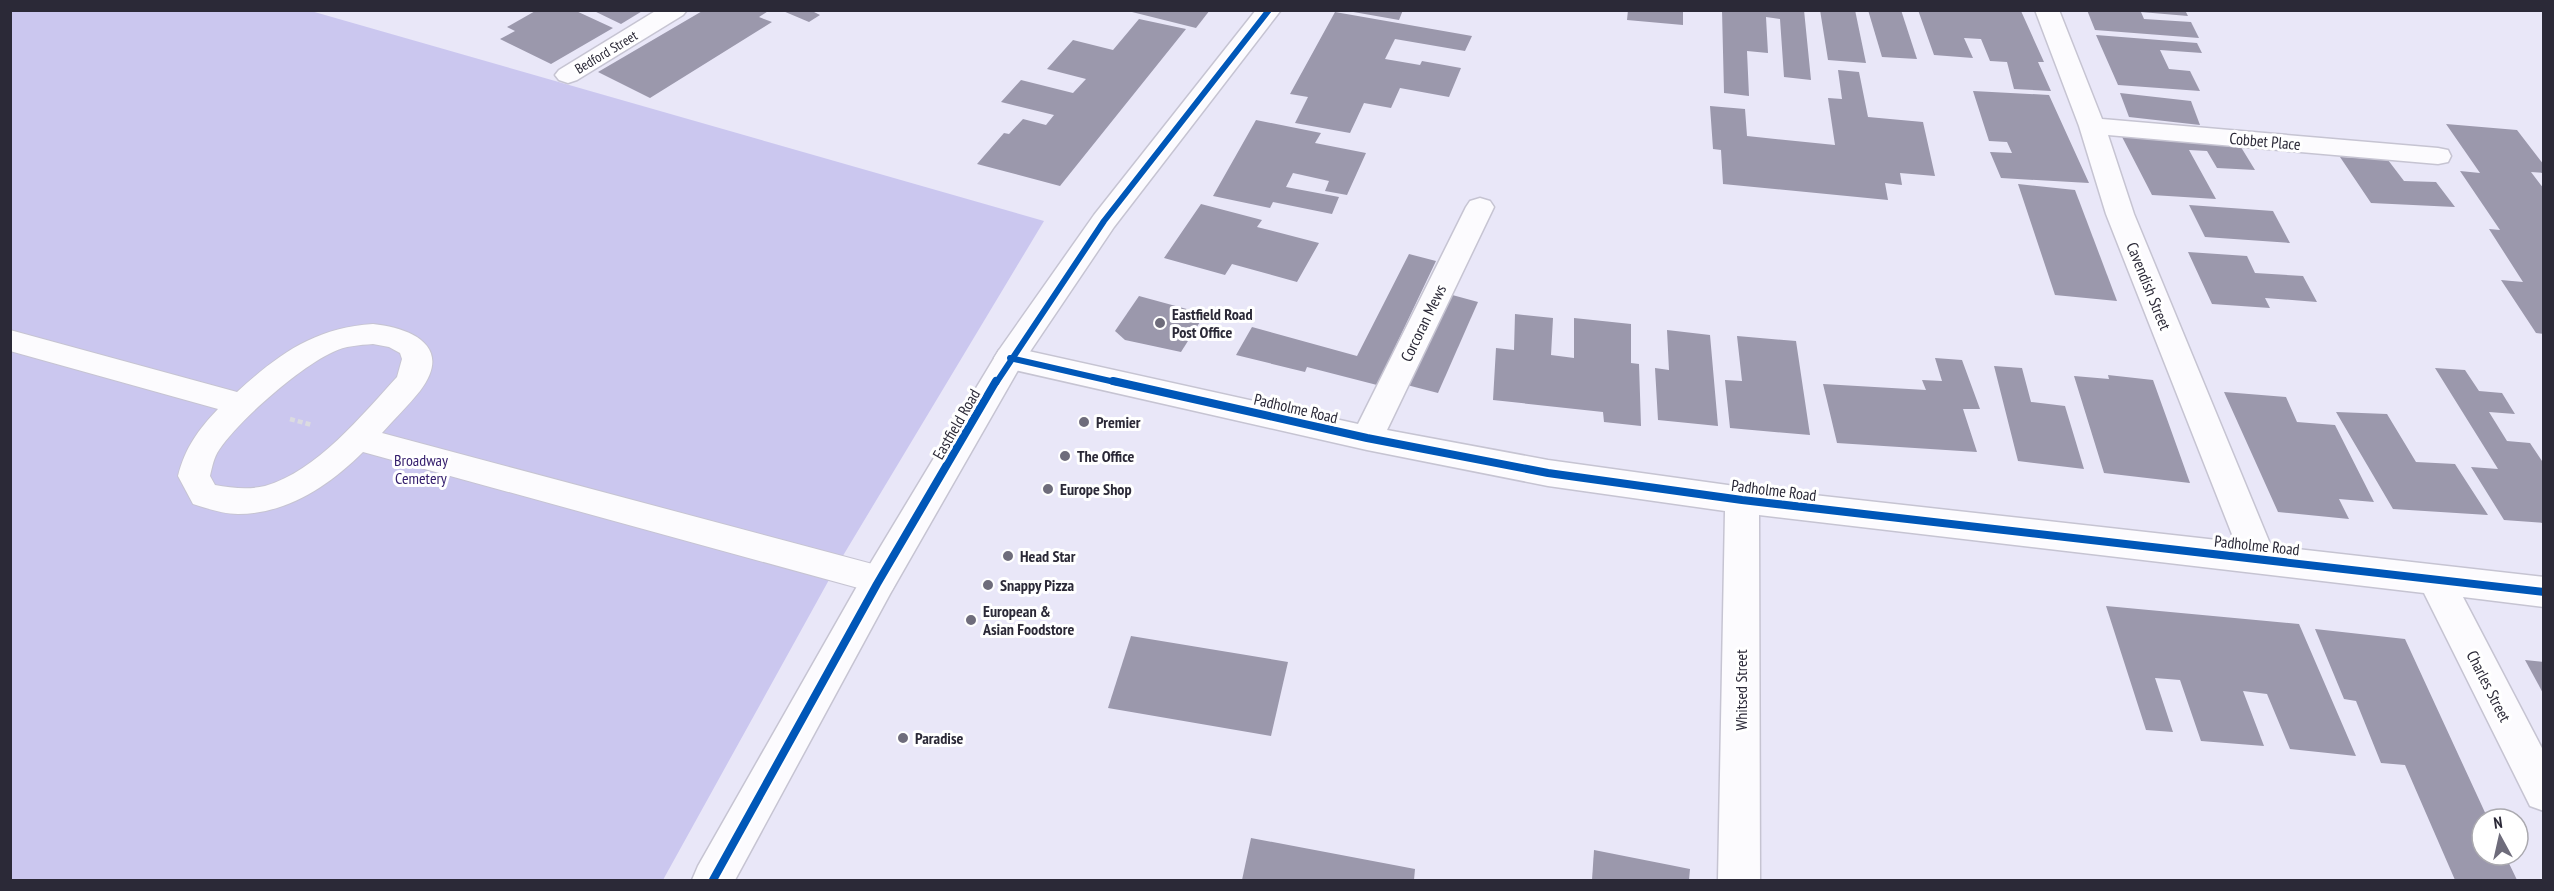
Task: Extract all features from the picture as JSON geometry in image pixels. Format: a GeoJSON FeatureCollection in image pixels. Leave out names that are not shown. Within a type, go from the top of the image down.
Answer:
{"type":"FeatureCollection","features":[{"type":"Feature","properties":{"kind":"street","name":"Bedford Street"},"geometry":{"type":"LineString","coordinates":[[568,75],[675,10]]}},
{"type":"Feature","properties":{"kind":"street","name":"Eastfield Road"},"geometry":{"type":"LineString","coordinates":[[713,880],[880,580],[1010,358],[1104,221],[1269,10]]}},
{"type":"Feature","properties":{"kind":"street","name":"Cavendish Street"},"geometry":{"type":"LineString","coordinates":[[2047,10],[2092,126],[2120,214],[2259,559]]}},
{"type":"Feature","properties":{"kind":"street","name":"Cobbet Place"},"geometry":{"type":"LineString","coordinates":[[2092,126],[2438,156]]}},
{"type":"Feature","properties":{"kind":"street","name":"Corcoran Mews"},"geometry":{"type":"LineString","coordinates":[[1367,438],[1480,207]]}},
{"type":"Feature","properties":{"kind":"street","name":"Padholme Road"},"geometry":{"type":"LineString","coordinates":[[1010,358],[1367,438],[1548,473],[1742,500],[2544,592]]}},
{"type":"Feature","properties":{"kind":"street","name":"Whitsed Street"},"geometry":{"type":"LineString","coordinates":[[1739,880],[1742,500]]}},
{"type":"Feature","properties":{"kind":"street","name":"Charles Street"},"geometry":{"type":"LineString","coordinates":[[2435,579],[2544,793]]}},
{"type":"Feature","properties":{"kind":"lane"},"geometry":{"type":"LineString","coordinates":[[373,333],[396,336],[410,343],[417,354],[416,371],[410,382],[329,465],[302,485],[274,496],[247,502],[221,501],[204,495],[194,476],[207,442],[243,405],[297,357],[322,344],[348,336],[373,333]]}},
{"type":"Feature","properties":{"kind":"lane"},"geometry":{"type":"LineString","coordinates":[[10,340],[243,405]]}},
{"type":"Feature","properties":{"kind":"lane"},"geometry":{"type":"LineString","coordinates":[[357,438],[880,580]]}},
{"type":"Feature","properties":{"kind":"path"},"geometry":{"type":"LineString","coordinates":[[243,405],[357,438]]}},
{"type":"Feature","properties":{"kind":"green space","name":"Broadway Cemetery"},"geometry":{"type":"Polygon","coordinates":[[[10,11],[311,11],[1044,221],[835,569],[663,880],[11,880],[10,11]]]}},
{"type":"Feature","properties":{"kind":"building"},"geometry":{"type":"Polygon","coordinates":[[[537,10],[574,10],[613,28],[551,64],[500,39],[515,31],[507,27],[537,10]]]}},
{"type":"Feature","properties":{"kind":"building"},"geometry":{"type":"Polygon","coordinates":[[[592,10],[644,10],[621,24],[592,10]]]}},
{"type":"Feature","properties":{"kind":"building"},"geometry":{"type":"Polygon","coordinates":[[[704,10],[770,10],[759,17],[772,22],[650,98],[598,72],[704,10]]]}},
{"type":"Feature","properties":{"kind":"building"},"geometry":{"type":"Polygon","coordinates":[[[810,10],[820,15],[809,22],[783,11],[810,10]]]}},
{"type":"Feature","properties":{"kind":"building"},"geometry":{"type":"Polygon","coordinates":[[[1124,10],[1210,10],[1196,28],[1124,10]]]}},
{"type":"Feature","properties":{"kind":"building"},"geometry":{"type":"Polygon","coordinates":[[[1342,10],[1403,10],[1399,20],[1342,10]]]}},
{"type":"Feature","properties":{"kind":"building"},"geometry":{"type":"Polygon","coordinates":[[[1628,10],[1683,10],[1683,25],[1627,20],[1628,10]]]}},
{"type":"Feature","properties":{"kind":"building"},"geometry":{"type":"Polygon","coordinates":[[[1722,10],[1804,10],[1811,80],[1784,77],[1780,19],[1766,17],[1768,53],[1747,51],[1749,96],[1724,93],[1722,10]]]}},
{"type":"Feature","properties":{"kind":"building"},"geometry":{"type":"Polygon","coordinates":[[[1820,10],[1855,10],[1866,63],[1828,60],[1820,10]]]}},
{"type":"Feature","properties":{"kind":"building"},"geometry":{"type":"Polygon","coordinates":[[[1868,10],[1901,10],[1917,59],[1882,57],[1868,10]]]}},
{"type":"Feature","properties":{"kind":"building"},"geometry":{"type":"Polygon","coordinates":[[[1918,10],[2021,11],[2044,62],[2038,62],[2051,91],[2014,89],[2007,62],[1990,61],[1981,39],[1964,38],[1973,58],[1934,55],[1918,10]]]}},
{"type":"Feature","properties":{"kind":"building"},"geometry":{"type":"Polygon","coordinates":[[[2087,10],[2185,10],[2188,16],[2141,12],[2144,19],[2191,22],[2199,38],[2095,30],[2087,10]]]}},
{"type":"Feature","properties":{"kind":"building"},"geometry":{"type":"Polygon","coordinates":[[[1335,12],[1472,36],[1465,51],[1395,39],[1385,59],[1420,65],[1422,61],[1461,68],[1449,97],[1400,88],[1391,108],[1364,103],[1350,133],[1295,123],[1308,97],[1290,94],[1335,12]]]}},
{"type":"Feature","properties":{"kind":"building"},"geometry":{"type":"Polygon","coordinates":[[[1139,19],[1186,29],[1060,186],[977,164],[1004,133],[1009,134],[1023,119],[1046,125],[1054,115],[1001,102],[1021,80],[1073,93],[1086,79],[1047,69],[1073,40],[1113,50],[1139,19]]]}},
{"type":"Feature","properties":{"kind":"building"},"geometry":{"type":"Polygon","coordinates":[[[2096,35],[2197,43],[2202,53],[2160,50],[2169,69],[2190,71],[2200,91],[2118,85],[2096,35]]]}},
{"type":"Feature","properties":{"kind":"building"},"geometry":{"type":"Polygon","coordinates":[[[1838,70],[1859,72],[1868,117],[1923,122],[1935,176],[1900,173],[1902,185],[1885,183],[1888,200],[1723,184],[1721,150],[1713,149],[1710,106],[1745,109],[1747,136],[1835,145],[1828,98],[1842,99],[1838,70]]]}},
{"type":"Feature","properties":{"kind":"building"},"geometry":{"type":"Polygon","coordinates":[[[1973,91],[2049,95],[2089,183],[2001,178],[1990,152],[2012,153],[2007,142],[1989,141],[1973,91]]]}},
{"type":"Feature","properties":{"kind":"building"},"geometry":{"type":"Polygon","coordinates":[[[2120,93],[2191,101],[2200,125],[2129,117],[2120,93]]]}},
{"type":"Feature","properties":{"kind":"building"},"geometry":{"type":"Polygon","coordinates":[[[1256,120],[1321,133],[1315,143],[1366,153],[1347,195],[1325,191],[1329,181],[1293,173],[1286,187],[1339,197],[1332,214],[1273,202],[1270,208],[1213,196],[1256,120]]]}},
{"type":"Feature","properties":{"kind":"building"},"geometry":{"type":"Polygon","coordinates":[[[2446,124],[2517,130],[2544,165],[2544,173],[2531,172],[2544,189],[2544,334],[2536,333],[2501,280],[2523,282],[2489,229],[2500,230],[2460,171],[2480,173],[2446,124]]]}},
{"type":"Feature","properties":{"kind":"building"},"geometry":{"type":"Polygon","coordinates":[[[2120,133],[2236,139],[2255,170],[2217,168],[2207,151],[2189,150],[2216,199],[2152,195],[2120,133]]]}},
{"type":"Feature","properties":{"kind":"building"},"geometry":{"type":"Polygon","coordinates":[[[2340,157],[2388,160],[2404,181],[2436,182],[2455,207],[2371,203],[2340,157]]]}},
{"type":"Feature","properties":{"kind":"building"},"geometry":{"type":"Polygon","coordinates":[[[2018,184],[2075,190],[2117,301],[2055,295],[2018,184]]]}},
{"type":"Feature","properties":{"kind":"building"},"geometry":{"type":"Polygon","coordinates":[[[1201,204],[1262,220],[1257,227],[1319,243],[1297,282],[1232,264],[1225,275],[1164,258],[1201,204]]]}},
{"type":"Feature","properties":{"kind":"building"},"geometry":{"type":"Polygon","coordinates":[[[2189,205],[2273,211],[2290,243],[2205,237],[2189,205]]]}},
{"type":"Feature","properties":{"kind":"building"},"geometry":{"type":"Polygon","coordinates":[[[2188,252],[2247,256],[2255,273],[2303,276],[2317,302],[2265,298],[2270,308],[2212,304],[2188,252]]]}},
{"type":"Feature","properties":{"kind":"building"},"geometry":{"type":"Polygon","coordinates":[[[1409,254],[1436,261],[1377,385],[1307,367],[1305,372],[1236,355],[1252,327],[1357,356],[1409,254]]]}},
{"type":"Feature","properties":{"kind":"building"},"geometry":{"type":"Polygon","coordinates":[[[1445,293],[1478,302],[1438,393],[1403,384],[1445,293]]]}},
{"type":"Feature","properties":{"kind":"building","name":"Eastfield Road Post Office"},"geometry":{"type":"Polygon","coordinates":[[[1139,296],[1205,314],[1181,352],[1125,340],[1115,331],[1139,296]]]}},
{"type":"Feature","properties":{"kind":"building"},"geometry":{"type":"Polygon","coordinates":[[[1515,314],[1553,318],[1551,355],[1574,358],[1574,318],[1631,324],[1631,363],[1639,364],[1641,426],[1604,422],[1603,412],[1493,400],[1496,348],[1514,350],[1515,314]]]}},
{"type":"Feature","properties":{"kind":"building"},"geometry":{"type":"Polygon","coordinates":[[[1667,330],[1710,335],[1718,426],[1658,420],[1655,368],[1669,370],[1667,330]]]}},
{"type":"Feature","properties":{"kind":"building"},"geometry":{"type":"Polygon","coordinates":[[[1737,336],[1796,341],[1810,435],[1730,428],[1725,380],[1742,381],[1737,336]]]}},
{"type":"Feature","properties":{"kind":"building"},"geometry":{"type":"Polygon","coordinates":[[[1935,358],[1962,360],[1980,409],[1963,409],[1977,452],[1837,443],[1823,384],[1926,390],[1922,380],[1942,381],[1935,358]]]}},
{"type":"Feature","properties":{"kind":"building"},"geometry":{"type":"Polygon","coordinates":[[[1994,366],[2022,368],[2031,402],[2065,406],[2084,469],[2018,461],[1994,366]]]}},
{"type":"Feature","properties":{"kind":"building"},"geometry":{"type":"Polygon","coordinates":[[[2435,368],[2465,370],[2479,391],[2502,393],[2515,414],[2489,412],[2507,441],[2530,443],[2544,464],[2544,523],[2504,520],[2471,467],[2498,469],[2435,368]]]}},
{"type":"Feature","properties":{"kind":"building"},"geometry":{"type":"Polygon","coordinates":[[[2108,375],[2153,380],[2190,483],[2104,473],[2074,376],[2109,379],[2108,375]]]}},
{"type":"Feature","properties":{"kind":"building"},"geometry":{"type":"Polygon","coordinates":[[[2224,392],[2286,397],[2297,422],[2335,425],[2374,502],[2339,499],[2349,519],[2278,512],[2224,392]]]}},
{"type":"Feature","properties":{"kind":"building"},"geometry":{"type":"Polygon","coordinates":[[[2336,412],[2387,414],[2416,462],[2455,464],[2488,515],[2393,509],[2336,412]]]}},
{"type":"Feature","properties":{"kind":"building"},"geometry":{"type":"Polygon","coordinates":[[[2106,606],[2299,624],[2356,756],[2290,749],[2267,694],[2243,691],[2264,746],[2201,741],[2180,680],[2155,678],[2173,732],[2146,730],[2106,606]]]}},
{"type":"Feature","properties":{"kind":"building"},"geometry":{"type":"Polygon","coordinates":[[[2315,629],[2405,639],[2482,807],[2470,807],[2470,867],[2511,867],[2517,880],[2455,880],[2405,765],[2381,763],[2356,701],[2344,699],[2315,629]]]}},
{"type":"Feature","properties":{"kind":"building"},"geometry":{"type":"Polygon","coordinates":[[[1131,636],[1288,662],[1271,736],[1108,708],[1131,636]]]}},
{"type":"Feature","properties":{"kind":"building"},"geometry":{"type":"Polygon","coordinates":[[[2525,660],[2544,662],[2544,695],[2525,660]]]}},
{"type":"Feature","properties":{"kind":"building"},"geometry":{"type":"Polygon","coordinates":[[[1251,838],[1415,869],[1414,880],[1242,880],[1251,838]]]}},
{"type":"Feature","properties":{"kind":"building"},"geometry":{"type":"Polygon","coordinates":[[[1594,850],[1690,869],[1689,880],[1592,880],[1594,850]]]}},
{"type":"Feature","properties":{"kind":"cycle path"},"geometry":{"type":"LineString","coordinates":[[713,880],[877,584],[1010,358],[1104,221],[1269,10]]}},
{"type":"Feature","properties":{"kind":"cycle path"},"geometry":{"type":"LineString","coordinates":[[1010,358],[1367,438],[1548,473],[1742,500],[2544,592]]}},
{"type":"Feature","properties":{"kind":"place","name":"Eastfield Road Post Office"},"geometry":{"type":"Point","coordinates":[1160,323]}},
{"type":"Feature","properties":{"kind":"place","name":"Premier"},"geometry":{"type":"Point","coordinates":[1084,422]}},
{"type":"Feature","properties":{"kind":"place","name":"The Office"},"geometry":{"type":"Point","coordinates":[1065,456]}},
{"type":"Feature","properties":{"kind":"place","name":"Europe Shop"},"geometry":{"type":"Point","coordinates":[1048,489]}},
{"type":"Feature","properties":{"kind":"place","name":"Head Star"},"geometry":{"type":"Point","coordinates":[1008,556]}},
{"type":"Feature","properties":{"kind":"place","name":"Snappy Pizza"},"geometry":{"type":"Point","coordinates":[988,585]}},
{"type":"Feature","properties":{"kind":"place","name":"European & Asian Foodstore"},"geometry":{"type":"Point","coordinates":[971,620]}},
{"type":"Feature","properties":{"kind":"place","name":"Paradise"},"geometry":{"type":"Point","coordinates":[903,738]}}]}
